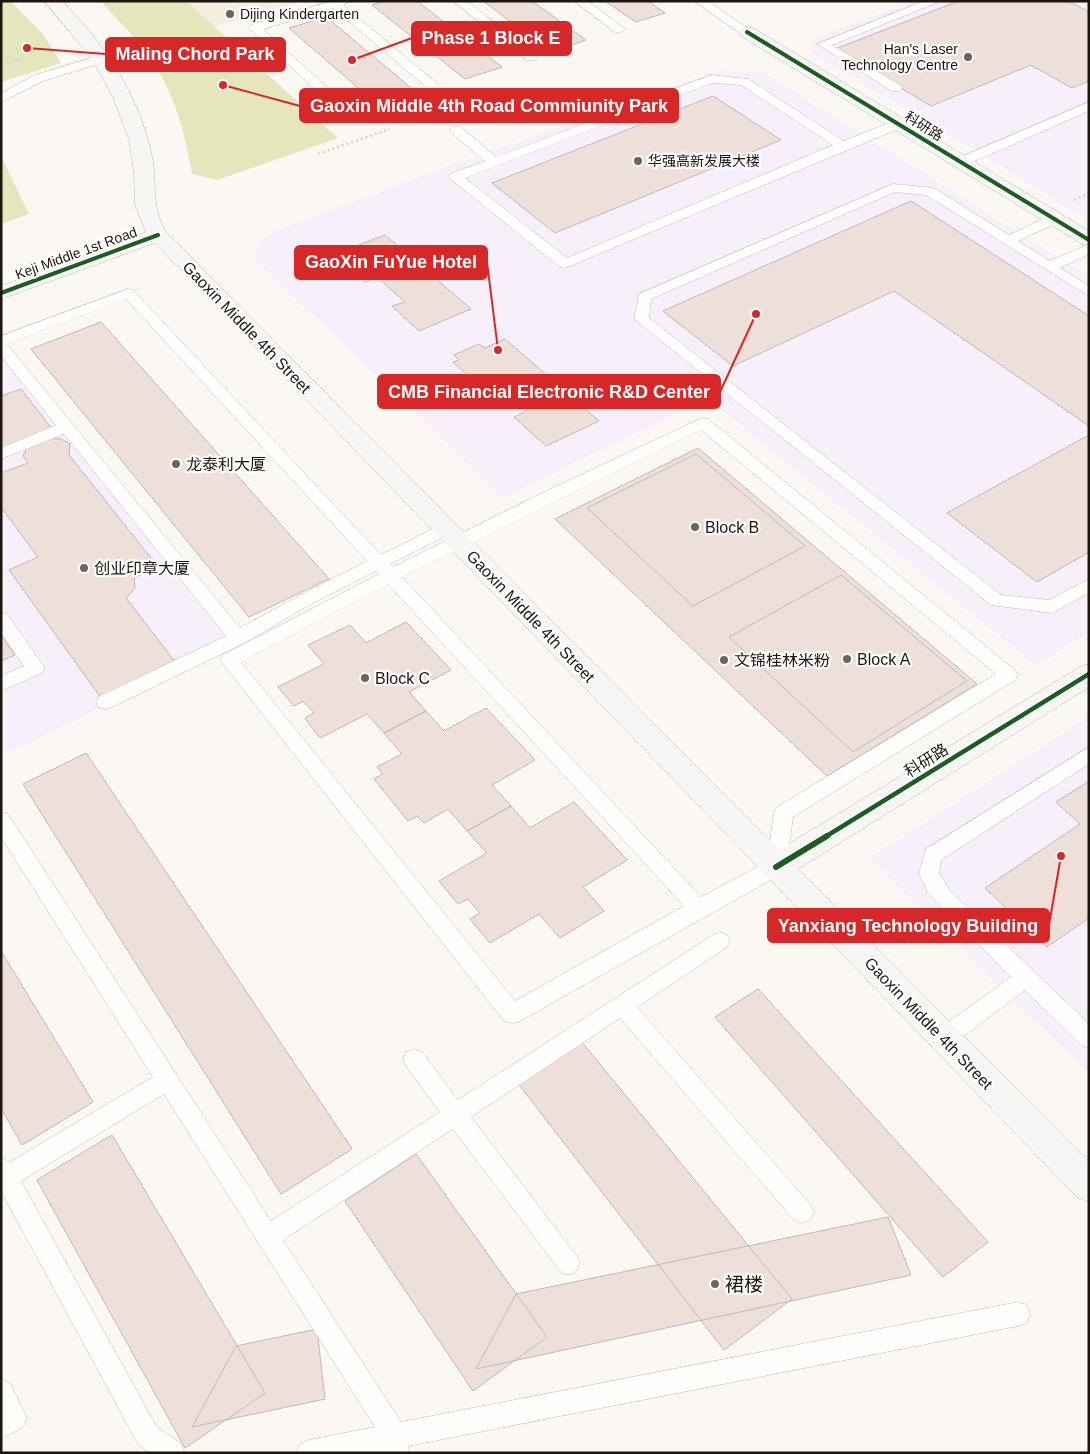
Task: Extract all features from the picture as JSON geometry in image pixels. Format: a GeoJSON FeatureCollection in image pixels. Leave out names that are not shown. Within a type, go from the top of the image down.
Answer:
{"type":"FeatureCollection","features":[{"type":"Feature","properties":{"kind":"main road","name":"Gaoxin Middle 4th Street"},"geometry":{"type":"LineString","coordinates":[[52,1],[70,18],[101,59],[120,92],[134,127],[143,164],[144,208],[148,220],[158,235],[1089,1186]]}},
{"type":"Feature","properties":{"kind":"main road","name":"科研路"},"geometry":{"type":"LineString","coordinates":[[747,32],[1089,240]]}},
{"type":"Feature","properties":{"kind":"main road","name":"Keji Middle 1st Road"},"geometry":{"type":"LineString","coordinates":[[1,293],[158,235]]}},
{"type":"Feature","properties":{"kind":"main road","name":"科研路"},"geometry":{"type":"LineString","coordinates":[[776,867],[1089,674]]}},
{"type":"Feature","properties":{"kind":"lane"},"geometry":{"type":"LineString","coordinates":[[459,1],[531,57]]}},
{"type":"Feature","properties":{"kind":"lane"},"geometry":{"type":"LineString","coordinates":[[580,1],[619,29]]}},
{"type":"Feature","properties":{"kind":"lane"},"geometry":{"type":"LineString","coordinates":[[700,1],[747,32]]}},
{"type":"Feature","properties":{"kind":"lane"},"geometry":{"type":"LineString","coordinates":[[896,88],[823,44],[928,2]]}},
{"type":"Feature","properties":{"kind":"lane"},"geometry":{"type":"LineString","coordinates":[[351,115],[255,28],[340,3],[435,88]]}},
{"type":"Feature","properties":{"kind":"lane"},"geometry":{"type":"LineString","coordinates":[[1,98],[39,78],[101,59]]}},
{"type":"Feature","properties":{"kind":"lane"},"geometry":{"type":"LineString","coordinates":[[843,146],[744,82],[711,79],[455,177],[565,264],[898,124]]}},
{"type":"Feature","properties":{"kind":"lane"},"geometry":{"type":"LineString","coordinates":[[961,162],[1089,106]]}},
{"type":"Feature","properties":{"kind":"lane"},"geometry":{"type":"LineString","coordinates":[[456,130],[495,162]]}},
{"type":"Feature","properties":{"kind":"lane"},"geometry":{"type":"LineString","coordinates":[[1089,292],[929,190],[893,188],[644,297],[640,319],[997,601],[1052,607],[1089,585]]}},
{"type":"Feature","properties":{"kind":"lane"},"geometry":{"type":"LineString","coordinates":[[1008,240],[1054,219]]}},
{"type":"Feature","properties":{"kind":"lane"},"geometry":{"type":"LineString","coordinates":[[1050,267],[1089,248]]}},
{"type":"Feature","properties":{"kind":"lane"},"geometry":{"type":"LineString","coordinates":[[1,341],[128,293],[699,908]]}},
{"type":"Feature","properties":{"kind":"lane"},"geometry":{"type":"LineString","coordinates":[[1,346],[238,638]]}},
{"type":"Feature","properties":{"kind":"lane"},"geometry":{"type":"LineString","coordinates":[[702,423],[1009,675],[784,813],[776,867],[699,908],[512,1014],[229,660],[384,569],[452,535],[702,423]]}},
{"type":"Feature","properties":{"kind":"lane"},"geometry":{"type":"LineString","coordinates":[[1,454],[65,427]]}},
{"type":"Feature","properties":{"kind":"lane"},"geometry":{"type":"LineString","coordinates":[[105,702],[238,638],[300,598],[384,569]]}},
{"type":"Feature","properties":{"kind":"lane"},"geometry":{"type":"LineString","coordinates":[[1,619],[36,668],[1,684]]}},
{"type":"Feature","properties":{"kind":"lane"},"geometry":{"type":"LineString","coordinates":[[1089,754],[933,855],[927,869],[932,883],[943,897],[1089,1038]]}},
{"type":"Feature","properties":{"kind":"lane"},"geometry":{"type":"LineString","coordinates":[[1,820],[268,1237],[396,1444]]}},
{"type":"Feature","properties":{"kind":"lane"},"geometry":{"type":"LineString","coordinates":[[268,1237],[720,941]]}},
{"type":"Feature","properties":{"kind":"lane"},"geometry":{"type":"LineString","coordinates":[[944,1038],[1026,978]]}},
{"type":"Feature","properties":{"kind":"lane"},"geometry":{"type":"LineString","coordinates":[[622,1004],[802,1212]]}},
{"type":"Feature","properties":{"kind":"lane"},"geometry":{"type":"LineString","coordinates":[[414,1059],[568,1263]]}},
{"type":"Feature","properties":{"kind":"lane"},"geometry":{"type":"LineString","coordinates":[[167,1080],[4,1172],[148,1435],[172,1453]]}},
{"type":"Feature","properties":{"kind":"lane"},"geometry":{"type":"LineString","coordinates":[[309,1453],[396,1444],[1018,1314]]}},
{"type":"Feature","properties":{"kind":"lane"},"geometry":{"type":"LineString","coordinates":[[1,1392],[14,1418],[1,1426]]}},
{"type":"Feature","properties":{"kind":"path"},"geometry":{"type":"LineString","coordinates":[[1,64],[24,58]]}},
{"type":"Feature","properties":{"kind":"path"},"geometry":{"type":"LineString","coordinates":[[318,154],[390,129]]}},
{"type":"Feature","properties":{"kind":"shaded area","name":"Dijing Kindergarten"},"geometry":{"type":"Polygon","coordinates":[[[186,1],[304,1],[214,27],[186,1]]]}},
{"type":"Feature","properties":{"kind":"shaded area"},"geometry":{"type":"Polygon","coordinates":[[[916,1],[1089,1],[1089,220],[811,52],[813,38],[916,1]]]}},
{"type":"Feature","properties":{"kind":"shaded area"},"geometry":{"type":"Polygon","coordinates":[[[716,71],[762,72],[1089,277],[1089,632],[1036,665],[708,399],[503,497],[253,257],[265,237],[271,233],[428,174],[716,71]]]}},
{"type":"Feature","properties":{"kind":"shaded area"},"geometry":{"type":"Polygon","coordinates":[[[1,346],[240,642],[1,755],[1,346]]]}},
{"type":"Feature","properties":{"kind":"shaded area"},"geometry":{"type":"Polygon","coordinates":[[[1089,717],[1089,1074],[870,858],[1089,717]]]}},
{"type":"Feature","properties":{"kind":"green space"},"geometry":{"type":"Polygon","coordinates":[[[1,1],[10,1],[43,34],[61,63],[1,82],[1,1]]]}},
{"type":"Feature","properties":{"kind":"green space"},"geometry":{"type":"Polygon","coordinates":[[[101,1],[186,1],[338,138],[217,180],[192,174],[180,120],[159,72],[133,36],[101,1]]]}},
{"type":"Feature","properties":{"kind":"green space"},"geometry":{"type":"Polygon","coordinates":[[[1,156],[29,214],[1,224],[1,156]]]}},
{"type":"Feature","properties":{"kind":"building"},"geometry":{"type":"Polygon","coordinates":[[[384,1],[417,1],[502,67],[465,79],[372,5],[384,1]]]}},
{"type":"Feature","properties":{"kind":"building"},"geometry":{"type":"Polygon","coordinates":[[[483,1],[532,1],[586,40],[551,52],[483,1]]]}},
{"type":"Feature","properties":{"kind":"building"},"geometry":{"type":"Polygon","coordinates":[[[605,1],[648,1],[665,13],[636,22],[605,1]]]}},
{"type":"Feature","properties":{"kind":"building","name":"Han's Laser Technology Centre"},"geometry":{"type":"Polygon","coordinates":[[[959,1],[1068,1],[1089,12],[1089,81],[1072,88],[1031,65],[931,106],[835,49],[959,1]]]}},
{"type":"Feature","properties":{"kind":"building"},"geometry":{"type":"Polygon","coordinates":[[[326,17],[416,92],[378,105],[289,28],[326,17]]]}},
{"type":"Feature","properties":{"kind":"building","name":"华强高新发展大楼"},"geometry":{"type":"Polygon","coordinates":[[[713,96],[781,140],[555,233],[492,183],[713,96]]]}},
{"type":"Feature","properties":{"kind":"building"},"geometry":{"type":"Polygon","coordinates":[[[911,201],[1089,316],[1089,426],[894,291],[733,366],[663,311],[911,201]]]}},
{"type":"Feature","properties":{"kind":"building"},"geometry":{"type":"Polygon","coordinates":[[[385,235],[471,309],[419,331],[392,306],[405,302],[377,277],[365,282],[340,259],[356,252],[351,248],[385,235]]]}},
{"type":"Feature","properties":{"kind":"building","name":"龙泰利大厦"},"geometry":{"type":"Polygon","coordinates":[[[101,322],[329,579],[249,617],[31,349],[101,322]]]}},
{"type":"Feature","properties":{"kind":"building"},"geometry":{"type":"Polygon","coordinates":[[[505,339],[599,421],[546,446],[514,417],[527,411],[495,383],[483,389],[453,362],[459,360],[454,355],[479,344],[485,348],[505,339]]]}},
{"type":"Feature","properties":{"kind":"building"},"geometry":{"type":"Polygon","coordinates":[[[21,389],[52,429],[1,450],[1,396],[21,389]]]}},
{"type":"Feature","properties":{"kind":"building"},"geometry":{"type":"Polygon","coordinates":[[[1089,435],[1089,552],[1037,582],[947,513],[1089,435]]]}},
{"type":"Feature","properties":{"kind":"building","name":"创业印章大厦"},"geometry":{"type":"Polygon","coordinates":[[[44,438],[61,439],[70,444],[69,455],[158,567],[134,578],[135,588],[126,598],[176,663],[102,699],[9,570],[38,557],[1,507],[1,473],[28,463],[23,456],[28,445],[44,438]]]}},
{"type":"Feature","properties":{"kind":"building"},"geometry":{"type":"Polygon","coordinates":[[[698,448],[977,684],[827,776],[555,519],[698,448]]]}},
{"type":"Feature","properties":{"kind":"building","name":"Block B"},"geometry":{"type":"Polygon","coordinates":[[[696,454],[805,546],[693,606],[587,508],[696,454]]]}},
{"type":"Feature","properties":{"kind":"building","name":"Block A"},"geometry":{"type":"Polygon","coordinates":[[[841,575],[967,681],[853,752],[729,637],[841,575]]]}},
{"type":"Feature","properties":{"kind":"building","name":"Block C"},"geometry":{"type":"Polygon","coordinates":[[[406,622],[451,670],[409,692],[426,711],[384,733],[367,714],[320,738],[305,718],[314,713],[303,701],[294,706],[278,687],[324,664],[308,645],[350,625],[366,643],[406,622]]]}},
{"type":"Feature","properties":{"kind":"building"},"geometry":{"type":"Polygon","coordinates":[[[1,635],[15,655],[1,661],[1,635]]]}},
{"type":"Feature","properties":{"kind":"building"},"geometry":{"type":"Polygon","coordinates":[[[486,708],[535,760],[492,785],[511,806],[467,831],[448,809],[424,823],[417,816],[408,821],[374,779],[383,774],[377,767],[402,754],[384,733],[426,711],[444,731],[486,708]]]}},
{"type":"Feature","properties":{"kind":"building"},"geometry":{"type":"Polygon","coordinates":[[[86,753],[352,1149],[281,1194],[23,784],[86,753]]]}},
{"type":"Feature","properties":{"kind":"building"},"geometry":{"type":"Polygon","coordinates":[[[1089,781],[1089,918],[1047,947],[985,888],[1080,824],[1056,802],[1089,781]]]}},
{"type":"Feature","properties":{"kind":"building"},"geometry":{"type":"Polygon","coordinates":[[[574,802],[627,860],[583,887],[604,911],[560,938],[539,914],[490,943],[470,919],[480,913],[468,899],[458,904],[439,881],[487,853],[467,831],[511,806],[530,828],[574,802]]]}},
{"type":"Feature","properties":{"kind":"building"},"geometry":{"type":"Polygon","coordinates":[[[1,951],[93,1102],[22,1145],[1,1108],[1,951]]]}},
{"type":"Feature","properties":{"kind":"building"},"geometry":{"type":"Polygon","coordinates":[[[758,989],[988,1242],[943,1277],[715,1017],[758,989]]]}},
{"type":"Feature","properties":{"kind":"building"},"geometry":{"type":"Polygon","coordinates":[[[581,1041],[792,1299],[724,1350],[517,1082],[581,1041]]]}},
{"type":"Feature","properties":{"kind":"building"},"geometry":{"type":"Polygon","coordinates":[[[112,1135],[265,1393],[185,1448],[37,1180],[112,1135]]]}},
{"type":"Feature","properties":{"kind":"building"},"geometry":{"type":"Polygon","coordinates":[[[416,1154],[547,1337],[473,1391],[345,1201],[416,1154]]]}},
{"type":"Feature","properties":{"kind":"building","name":"裙楼"},"geometry":{"type":"Polygon","coordinates":[[[888,1217],[911,1275],[476,1369],[516,1294],[888,1217]]]}},
{"type":"Feature","properties":{"kind":"building"},"geometry":{"type":"Polygon","coordinates":[[[317,1329],[325,1399],[192,1427],[236,1346],[317,1329]]]}},
{"type":"Feature","properties":{"kind":"cycle path"},"geometry":{"type":"LineString","coordinates":[[747,32],[1089,240]]}},
{"type":"Feature","properties":{"kind":"cycle path"},"geometry":{"type":"LineString","coordinates":[[1,293],[158,235]]}},
{"type":"Feature","properties":{"kind":"cycle path"},"geometry":{"type":"LineString","coordinates":[[776,867],[1089,674]]}},
{"type":"Feature","properties":{"kind":"place","name":"Dijing Kindergarten"},"geometry":{"type":"Point","coordinates":[230,14]}},
{"type":"Feature","properties":{"kind":"place","name":"Maling Chord Park"},"geometry":{"type":"Point","coordinates":[27,48]}},
{"type":"Feature","properties":{"kind":"place","name":"Han's Laser Technology Centre"},"geometry":{"type":"Point","coordinates":[968,57]}},
{"type":"Feature","properties":{"kind":"place","name":"Phase 1 Block E"},"geometry":{"type":"Point","coordinates":[352,60]}},
{"type":"Feature","properties":{"kind":"place","name":"Gaoxin Middle 4th Road Commiunity Park"},"geometry":{"type":"Point","coordinates":[223,85]}},
{"type":"Feature","properties":{"kind":"place","name":"华强高新发展大楼"},"geometry":{"type":"Point","coordinates":[638,161]}},
{"type":"Feature","properties":{"kind":"place","name":"CMB Financial Electronic R&D Center"},"geometry":{"type":"Point","coordinates":[756,314]}},
{"type":"Feature","properties":{"kind":"place","name":"GaoXin FuYue Hotel"},"geometry":{"type":"Point","coordinates":[498,350]}},
{"type":"Feature","properties":{"kind":"place","name":"龙泰利大厦"},"geometry":{"type":"Point","coordinates":[176,464]}},
{"type":"Feature","properties":{"kind":"place","name":"Block B"},"geometry":{"type":"Point","coordinates":[695,527]}},
{"type":"Feature","properties":{"kind":"place","name":"创业印章大厦"},"geometry":{"type":"Point","coordinates":[84,568]}},
{"type":"Feature","properties":{"kind":"place","name":"Block A"},"geometry":{"type":"Point","coordinates":[847,659]}},
{"type":"Feature","properties":{"kind":"place","name":"文锦桂林米粉"},"geometry":{"type":"Point","coordinates":[724,660]}},
{"type":"Feature","properties":{"kind":"place","name":"Block C"},"geometry":{"type":"Point","coordinates":[365,678]}},
{"type":"Feature","properties":{"kind":"place","name":"Yanxiang Technology Building"},"geometry":{"type":"Point","coordinates":[1061,856]}},
{"type":"Feature","properties":{"kind":"place","name":"裙楼"},"geometry":{"type":"Point","coordinates":[715,1284]}}]}
